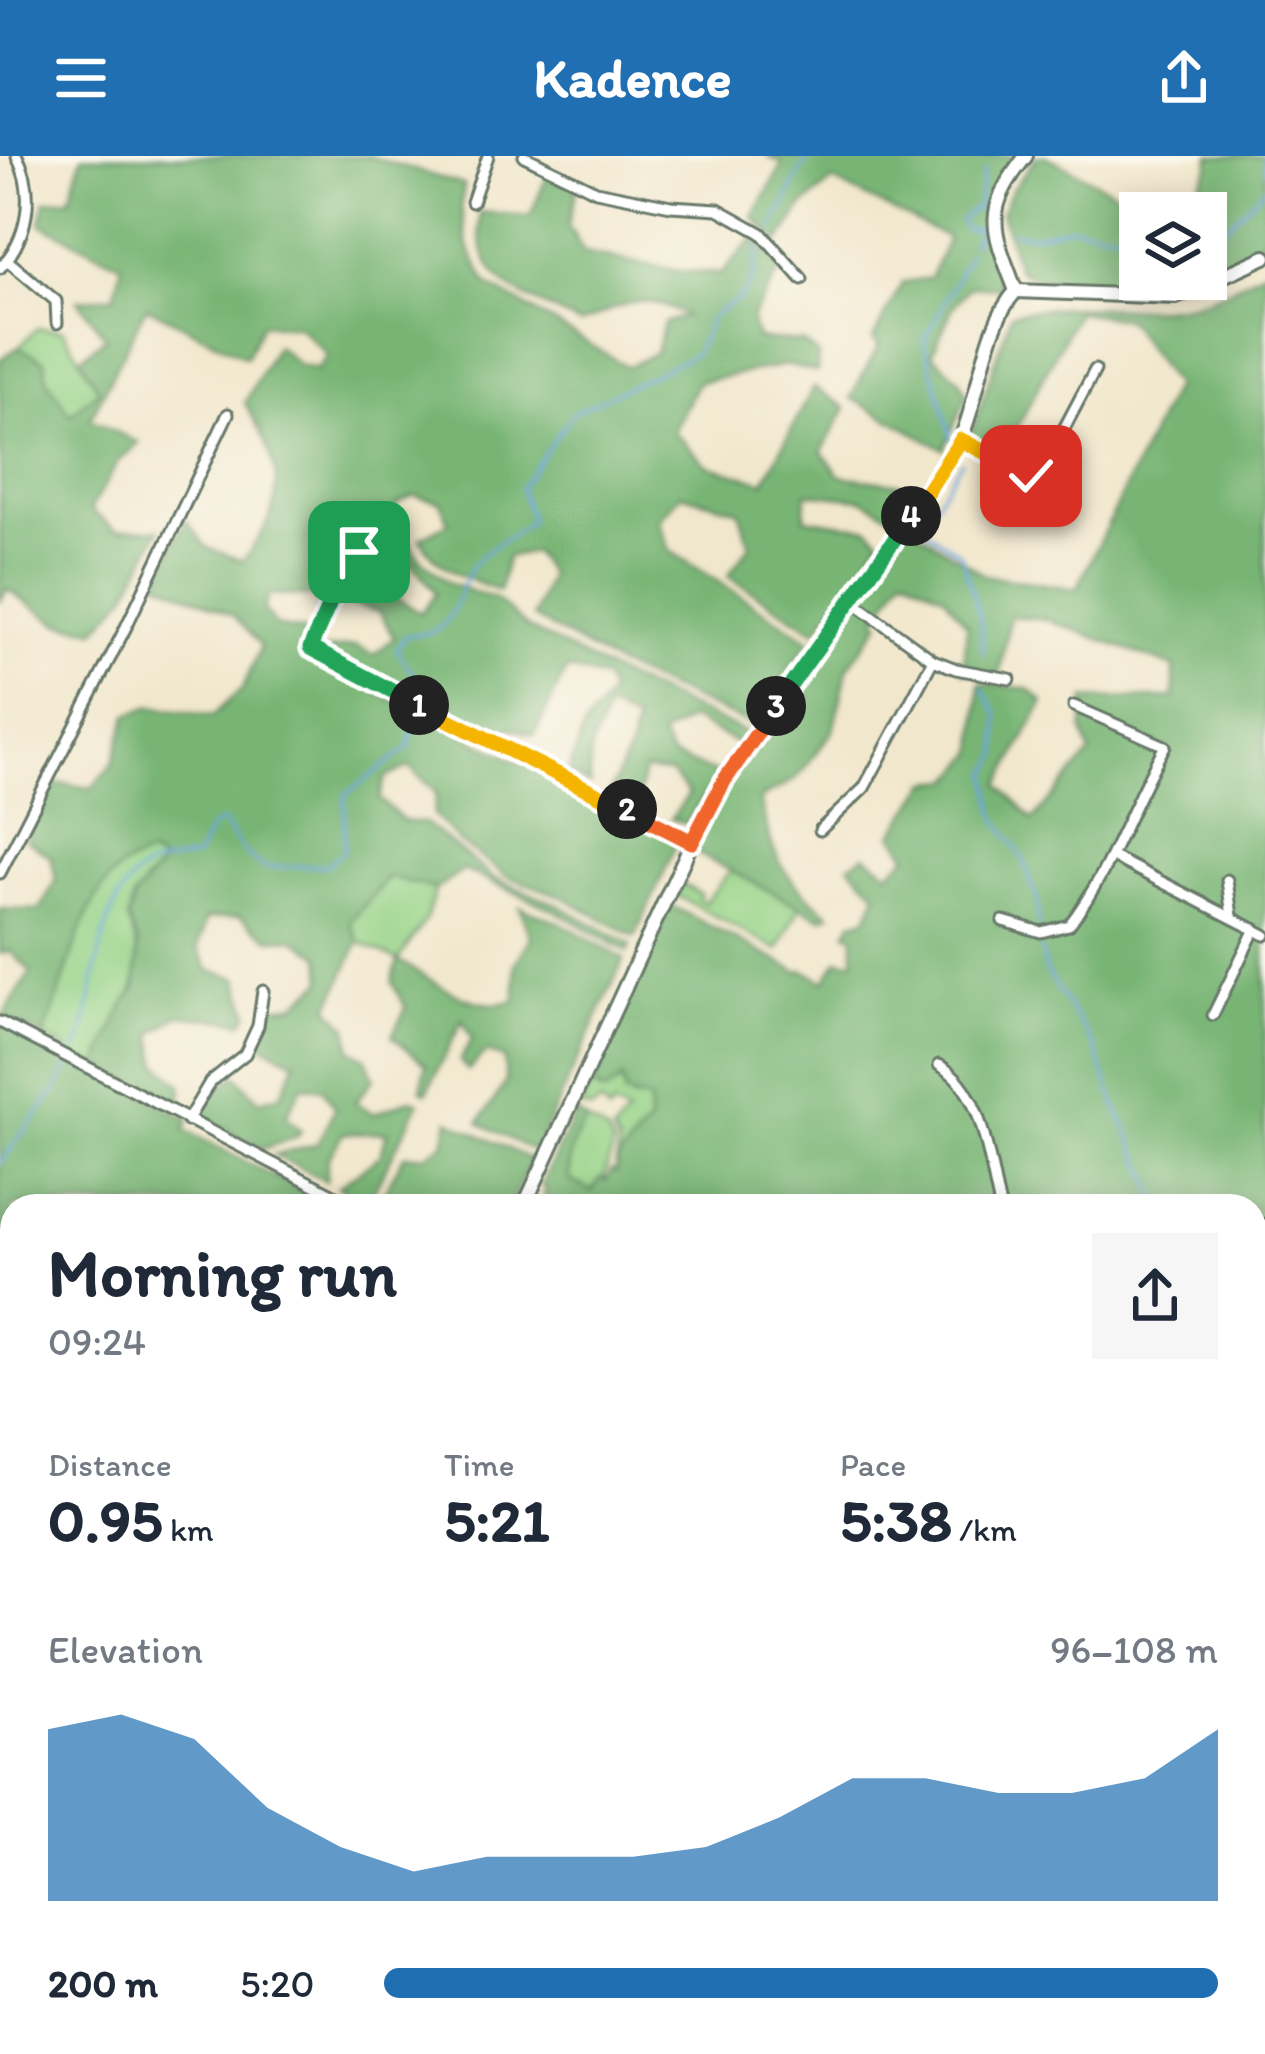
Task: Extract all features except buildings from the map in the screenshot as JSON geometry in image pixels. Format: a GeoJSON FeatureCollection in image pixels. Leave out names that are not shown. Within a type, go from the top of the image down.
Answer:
{"type":"FeatureCollection","features":[{"type":"Feature","properties":{"kind":"street"},"geometry":{"type":"LineString","coordinates":[[17,156],[29,203],[21,236],[4,264],[56,301],[58,322]]}},
{"type":"Feature","properties":{"kind":"street"},"geometry":{"type":"LineString","coordinates":[[472,202],[488,156]]}},
{"type":"Feature","properties":{"kind":"street"},"geometry":{"type":"LineString","coordinates":[[524,156],[596,191],[671,206],[718,209],[761,233],[802,279]]}},
{"type":"Feature","properties":{"kind":"street"},"geometry":{"type":"LineString","coordinates":[[1016,291],[994,207],[1026,156]]}},
{"type":"Feature","properties":{"kind":"street"},"geometry":{"type":"LineString","coordinates":[[530,1194],[724,781],[961,440],[1006,301],[1016,291],[1040,290],[1177,298],[1265,257]]}},
{"type":"Feature","properties":{"kind":"street"},"geometry":{"type":"LineString","coordinates":[[1008,270],[1040,290]]}},
{"type":"Feature","properties":{"kind":"street"},"geometry":{"type":"LineString","coordinates":[[961,440],[1036,476],[1095,370]]}},
{"type":"Feature","properties":{"kind":"street"},"geometry":{"type":"LineString","coordinates":[[0,873],[228,414]]}},
{"type":"Feature","properties":{"kind":"street"},"geometry":{"type":"LineString","coordinates":[[398,575],[364,552],[354,555],[310,642],[315,653],[692,842]]}},
{"type":"Feature","properties":{"kind":"street"},"geometry":{"type":"LineString","coordinates":[[851,600],[934,660],[1010,680]]}},
{"type":"Feature","properties":{"kind":"street"},"geometry":{"type":"LineString","coordinates":[[820,830],[864,788],[934,660]]}},
{"type":"Feature","properties":{"kind":"street"},"geometry":{"type":"LineString","coordinates":[[1003,921],[1030,931],[1064,928],[1073,920],[1113,857],[1164,748],[1074,706]]}},
{"type":"Feature","properties":{"kind":"street"},"geometry":{"type":"LineString","coordinates":[[1113,857],[1260,932],[1213,1015]]}},
{"type":"Feature","properties":{"kind":"street"},"geometry":{"type":"LineString","coordinates":[[1227,880],[1232,917]]}},
{"type":"Feature","properties":{"kind":"street"},"geometry":{"type":"LineString","coordinates":[[187,1120],[210,1082],[245,1054],[258,1026],[263,991]]}},
{"type":"Feature","properties":{"kind":"street"},"geometry":{"type":"LineString","coordinates":[[0,1022],[332,1194]]}},
{"type":"Feature","properties":{"kind":"street"},"geometry":{"type":"LineString","coordinates":[[939,1065],[958,1078],[970,1098],[997,1194]]}},
{"type":"Feature","properties":{"kind":"green space"},"geometry":{"type":"Polygon","coordinates":[[[82,156],[368,156],[464,185],[461,207],[468,247],[487,284],[628,367],[656,352],[664,323],[686,316],[643,302],[580,324],[522,295],[494,273],[485,257],[480,212],[530,216],[548,174],[577,188],[568,225],[584,253],[721,274],[753,239],[782,268],[751,319],[757,339],[802,342],[818,355],[817,372],[785,365],[698,382],[673,431],[707,465],[764,482],[814,387],[846,408],[822,451],[840,476],[900,484],[911,496],[896,518],[862,499],[806,493],[805,518],[869,528],[881,539],[816,631],[728,576],[750,545],[739,510],[681,494],[659,520],[670,551],[810,640],[752,725],[618,666],[533,617],[549,575],[533,552],[507,557],[499,591],[454,572],[427,549],[420,538],[448,523],[441,502],[414,495],[395,505],[403,533],[420,559],[451,584],[495,599],[528,628],[746,733],[738,744],[690,719],[661,736],[671,756],[718,774],[686,824],[671,819],[689,794],[670,773],[644,770],[636,807],[609,794],[630,748],[635,722],[607,708],[590,751],[590,785],[568,773],[585,726],[610,694],[604,679],[567,669],[534,735],[512,728],[495,737],[320,651],[356,646],[374,655],[394,638],[380,612],[341,601],[349,584],[398,599],[421,613],[436,593],[399,556],[377,550],[348,552],[325,597],[269,594],[264,609],[275,626],[307,632],[302,650],[310,659],[678,841],[635,937],[561,896],[506,876],[461,843],[434,815],[436,793],[409,767],[385,778],[379,799],[404,821],[425,823],[493,878],[557,904],[631,945],[628,952],[554,910],[464,870],[436,889],[389,877],[350,922],[359,942],[329,1008],[348,1027],[351,1050],[365,1057],[374,1078],[355,1102],[374,1114],[411,1099],[419,1103],[372,1194],[352,1194],[338,1187],[381,1155],[387,1132],[344,1133],[328,1158],[326,1181],[274,1155],[317,1144],[335,1108],[323,1089],[302,1086],[286,1117],[301,1130],[298,1136],[263,1149],[200,1117],[213,1093],[236,1075],[259,1101],[281,1095],[296,1061],[257,1043],[268,1007],[294,1005],[323,981],[321,956],[293,938],[270,939],[240,916],[206,919],[198,948],[209,970],[238,978],[249,1013],[243,1022],[179,1015],[153,1034],[158,1063],[182,1085],[180,1107],[98,1065],[136,988],[138,943],[128,919],[134,897],[163,863],[149,855],[123,867],[95,900],[43,1036],[2,1017],[31,972],[10,951],[0,954],[0,909],[40,910],[56,880],[51,857],[25,839],[54,783],[92,788],[113,763],[128,715],[151,706],[213,716],[243,688],[261,646],[233,615],[158,581],[186,519],[206,547],[243,561],[269,519],[276,483],[267,447],[245,403],[276,345],[300,366],[318,369],[327,355],[299,327],[262,324],[246,357],[146,307],[90,419],[139,443],[119,460],[90,510],[116,530],[160,529],[126,596],[96,630],[58,623],[7,589],[0,601],[0,359],[19,347],[45,361],[47,379],[70,415],[99,390],[80,358],[106,338],[78,300],[114,296],[122,265],[41,224],[45,201],[70,198],[82,156]]]}},
{"type":"Feature","properties":{"kind":"green space"},"geometry":{"type":"Polygon","coordinates":[[[766,156],[1014,156],[986,207],[986,232],[1001,288],[970,286],[953,307],[932,354],[958,378],[967,395],[944,449],[851,398],[879,345],[873,339],[903,282],[930,278],[948,238],[833,181],[803,206],[779,243],[753,217],[783,164],[766,156]]]}},
{"type":"Feature","properties":{"kind":"green space"},"geometry":{"type":"Polygon","coordinates":[[[1037,156],[1046,156],[1119,194],[1119,290],[1058,283],[1018,270],[1001,213],[1037,156]]]}},
{"type":"Feature","properties":{"kind":"green space"},"geometry":{"type":"Polygon","coordinates":[[[1210,156],[1265,156],[1265,239],[1227,261],[1227,192],[1196,192],[1210,156]]]}},
{"type":"Feature","properties":{"kind":"green space"},"geometry":{"type":"Polygon","coordinates":[[[1265,269],[1265,1194],[544,1194],[546,1189],[541,1185],[576,1112],[587,1121],[572,1149],[570,1180],[592,1191],[601,1178],[606,1181],[611,1171],[616,1172],[618,1160],[649,1123],[649,1101],[625,1095],[622,1080],[605,1093],[594,1086],[642,949],[664,902],[825,981],[838,960],[854,961],[854,936],[846,933],[852,922],[867,918],[877,893],[849,865],[865,855],[889,872],[908,856],[893,834],[929,782],[952,780],[976,752],[980,683],[1028,689],[1044,702],[1000,785],[1033,820],[1090,754],[1083,731],[1085,699],[1174,698],[1174,667],[1046,619],[1010,616],[999,677],[963,671],[967,625],[945,596],[904,574],[877,619],[881,622],[848,667],[833,731],[796,779],[760,799],[782,865],[800,889],[830,914],[822,918],[689,849],[704,816],[906,523],[984,575],[1077,589],[1174,386],[1126,319],[1077,312],[1003,455],[970,437],[1011,314],[1068,307],[1175,307],[1227,300],[1227,290],[1265,269]]]}},
{"type":"Feature","properties":{"kind":"green space"},"geometry":{"type":"Polygon","coordinates":[[[37,328],[63,330],[99,390],[70,416],[19,347],[37,328]]]}},
{"type":"Feature","properties":{"kind":"green space"},"geometry":{"type":"Polygon","coordinates":[[[149,855],[164,863],[144,883],[128,919],[137,959],[132,994],[98,1065],[89,1061],[18,1194],[0,1194],[0,1087],[60,1063],[66,1049],[43,1036],[94,900],[126,865],[149,855]]]}},
{"type":"Feature","properties":{"kind":"green space"},"geometry":{"type":"Polygon","coordinates":[[[731,870],[800,907],[778,950],[674,894],[682,884],[705,902],[731,870]]]}},
{"type":"Feature","properties":{"kind":"green space"},"geometry":{"type":"Polygon","coordinates":[[[389,877],[436,889],[425,921],[398,960],[359,942],[349,923],[389,877]]]}},
{"type":"Feature","properties":{"kind":"green space"},"geometry":{"type":"Polygon","coordinates":[[[520,907],[559,922],[624,959],[535,1152],[479,1123],[506,1082],[504,1058],[486,1052],[468,1070],[460,1061],[472,1039],[462,1020],[427,1092],[421,1090],[426,1064],[392,1036],[406,1008],[392,982],[398,960],[470,1000],[501,1004],[516,1000],[515,964],[531,938],[520,907]]]}},
{"type":"Feature","properties":{"kind":"green space"},"geometry":{"type":"Polygon","coordinates":[[[0,1021],[189,1119],[185,1130],[308,1194],[0,1194],[0,1021]]]}},
{"type":"Feature","properties":{"kind":"green space"},"geometry":{"type":"Polygon","coordinates":[[[595,1077],[598,1092],[605,1093],[622,1080],[632,1099],[649,1100],[649,1123],[616,1163],[619,1144],[613,1133],[627,1115],[613,1107],[609,1113],[600,1103],[591,1110],[581,1106],[595,1077]]]}},
{"type":"Feature","properties":{"kind":"green space"},"geometry":{"type":"Polygon","coordinates":[[[449,1120],[531,1160],[515,1194],[383,1194],[404,1155],[425,1155],[444,1143],[449,1120]]]}},
{"type":"Feature","properties":{"kind":"green space"},"geometry":{"type":"Polygon","coordinates":[[[587,1121],[607,1133],[614,1146],[606,1182],[592,1192],[570,1180],[569,1172],[575,1141],[587,1121]]]}},
{"type":"Feature","properties":{"kind":"waterway"},"geometry":{"type":"LineString","coordinates":[[771,229],[812,156]]}},
{"type":"Feature","properties":{"kind":"waterway"},"geometry":{"type":"LineString","coordinates":[[1264,156],[1265,171]]}},
{"type":"Feature","properties":{"kind":"waterway"},"geometry":{"type":"LineString","coordinates":[[972,244],[980,228],[966,230],[960,220],[978,206],[984,171]]}},
{"type":"Feature","properties":{"kind":"waterway"},"geometry":{"type":"LineString","coordinates":[[1227,226],[1265,187]]}},
{"type":"Feature","properties":{"kind":"waterway"},"geometry":{"type":"LineString","coordinates":[[1011,232],[1033,235],[1073,226],[1119,233]]}},
{"type":"Feature","properties":{"kind":"waterway"},"geometry":{"type":"LineString","coordinates":[[420,699],[423,689],[396,649],[406,636],[442,625],[478,559],[531,520],[520,488],[573,413],[695,354],[712,316],[740,299],[754,275],[758,248]]}},
{"type":"Feature","properties":{"kind":"waterway"},"geometry":{"type":"LineString","coordinates":[[952,439],[924,342],[969,253]]}},
{"type":"Feature","properties":{"kind":"waterway"},"geometry":{"type":"LineString","coordinates":[[962,461],[930,511],[926,530],[961,554],[980,618],[983,653]]}},
{"type":"Feature","properties":{"kind":"waterway"},"geometry":{"type":"LineString","coordinates":[[983,689],[998,715],[999,754],[989,775],[995,815],[1023,859],[1036,896],[1039,925]]}},
{"type":"Feature","properties":{"kind":"waterway"},"geometry":{"type":"LineString","coordinates":[[75,1053],[110,916],[135,877],[155,865],[196,858],[211,828],[222,822],[249,858],[267,868],[327,865],[344,851],[345,795],[409,748],[417,711]]}},
{"type":"Feature","properties":{"kind":"waterway"},"geometry":{"type":"LineString","coordinates":[[1041,949],[1045,970],[1095,1047],[1154,1194]]}},
{"type":"Feature","properties":{"kind":"waterway"},"geometry":{"type":"LineString","coordinates":[[0,1163],[57,1089],[69,1064]]}},
{"type":"Feature","properties":{"kind":"route"},"geometry":{"type":"LineString","coordinates":[[359,552],[349,560],[310,642],[315,653],[692,842],[734,767],[961,440],[1031,476]]}}]}
